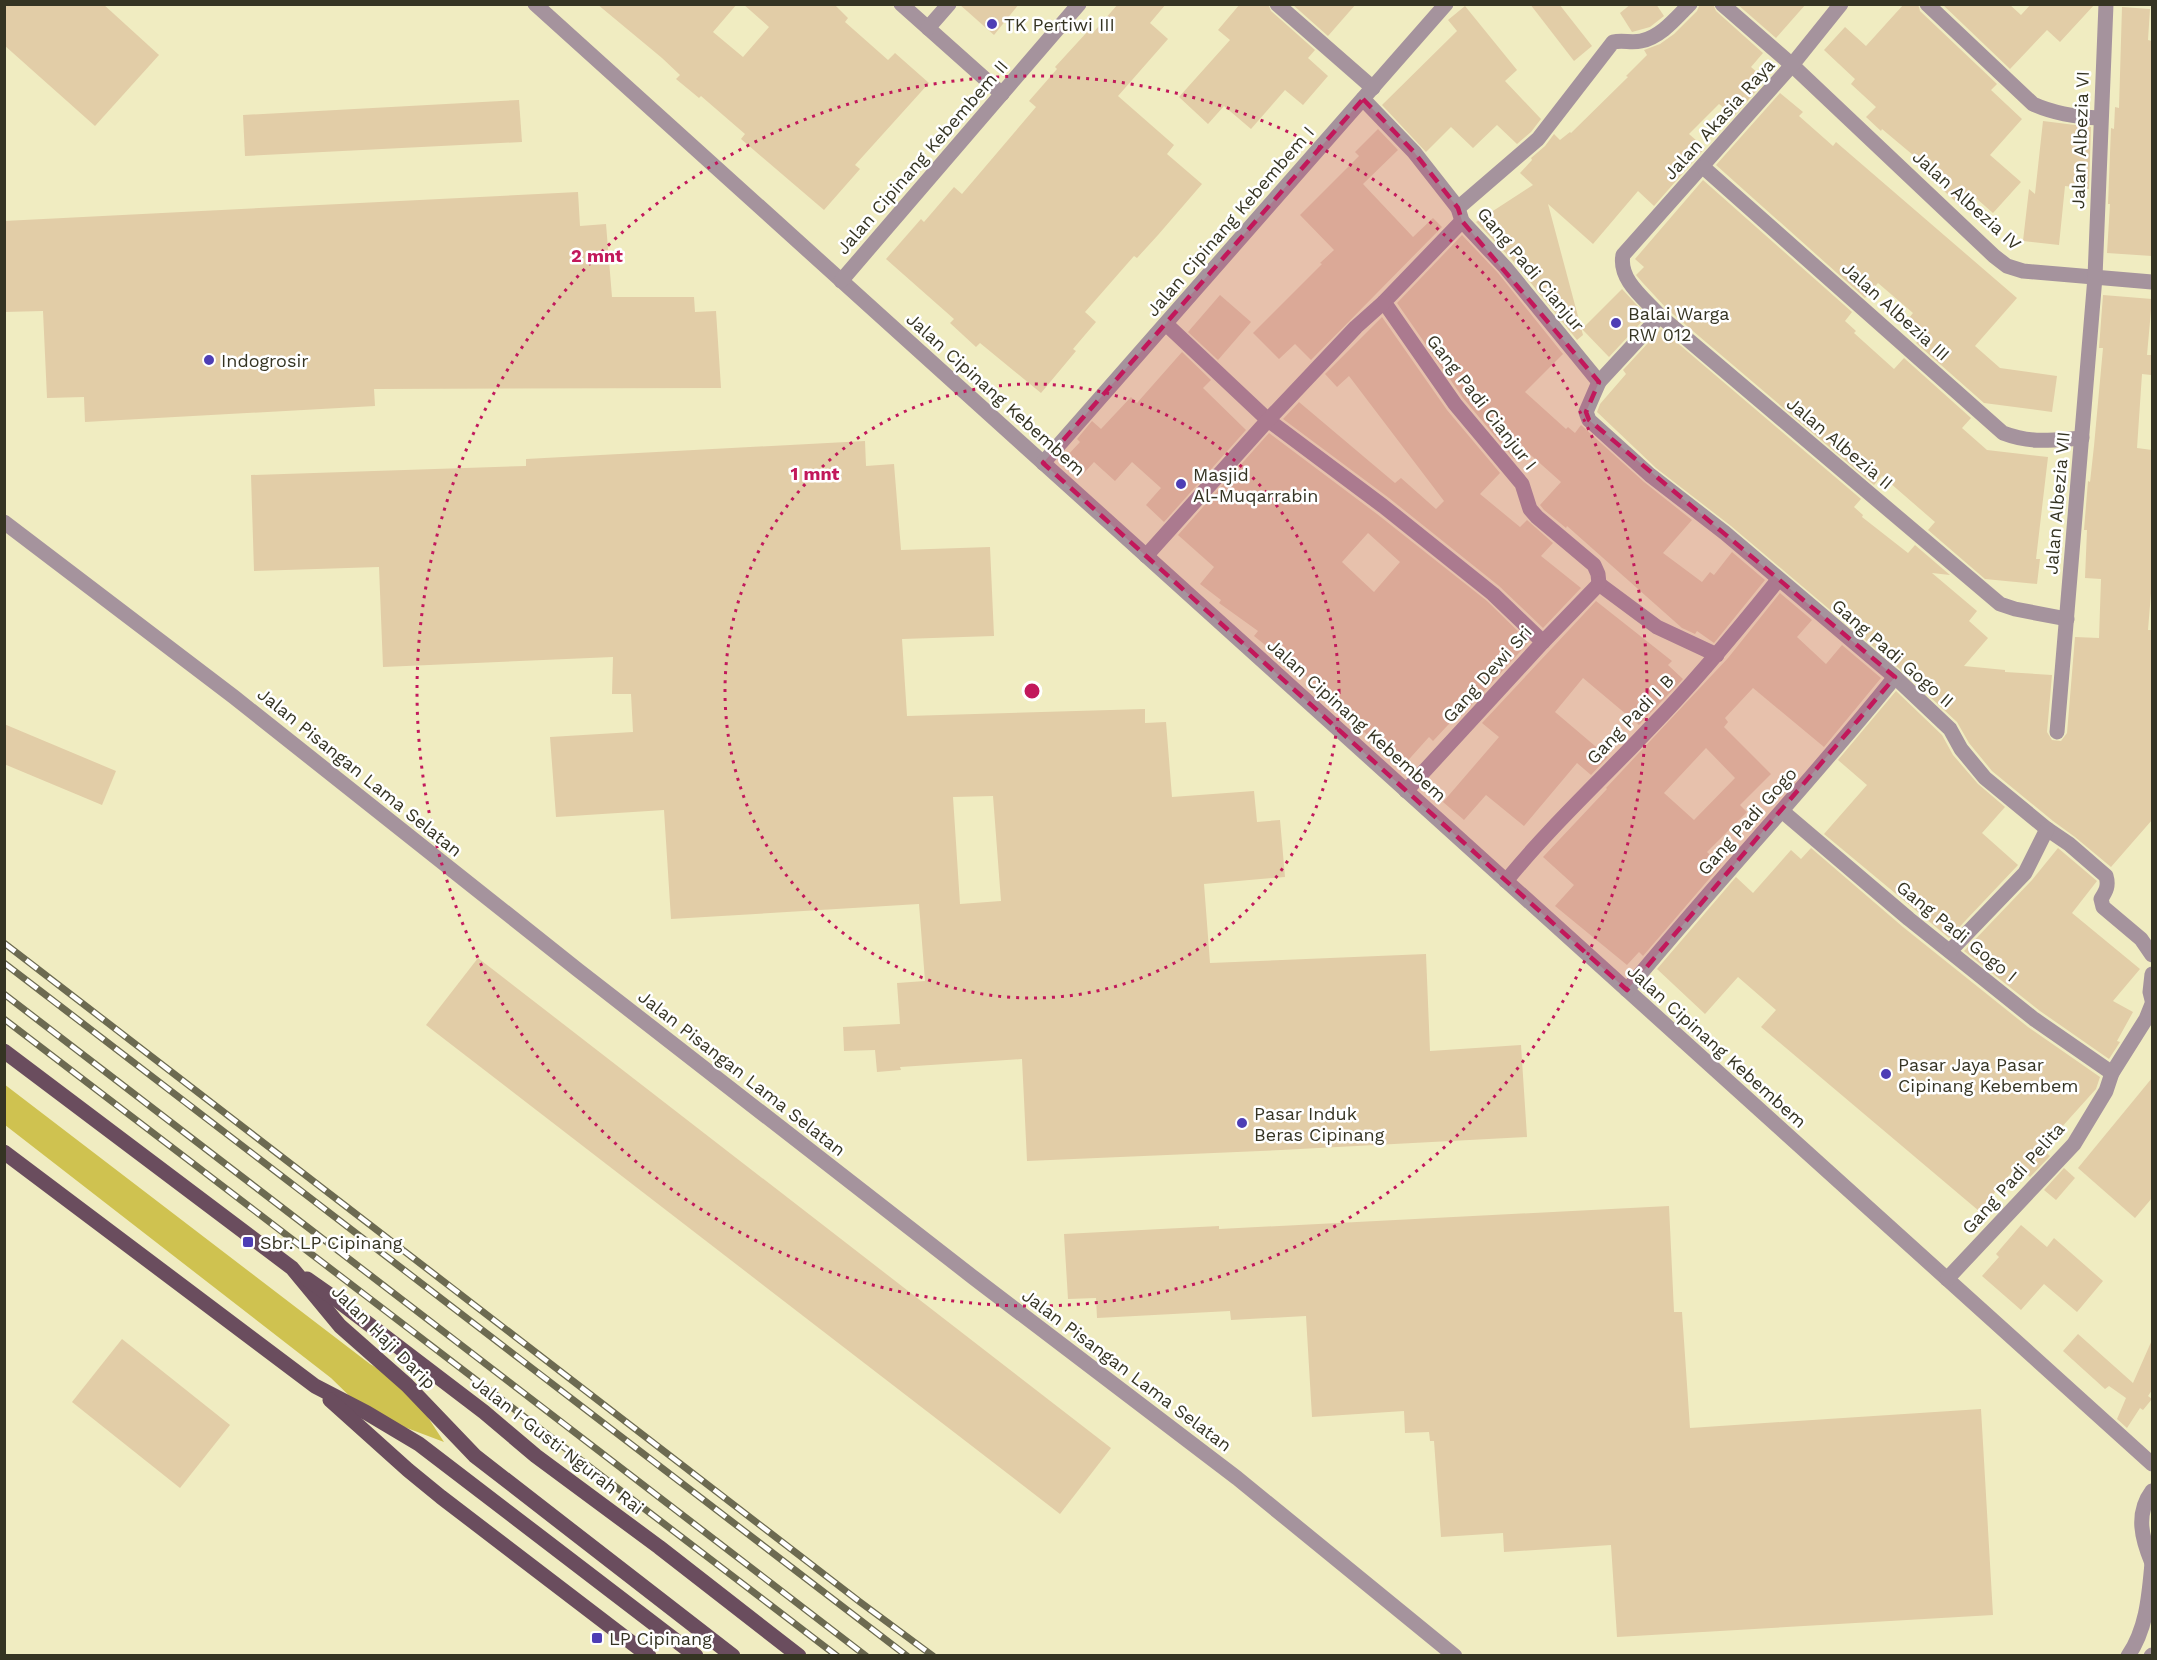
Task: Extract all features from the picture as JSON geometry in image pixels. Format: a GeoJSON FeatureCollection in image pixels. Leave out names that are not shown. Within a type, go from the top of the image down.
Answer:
{"type":"FeatureCollection","features":[{"type":"Feature","properties":{"kind":"main road","name":"Jalan Haji Darip"},"geometry":{"type":"LineString","coordinates":[[4,1051],[292,1268],[340,1326],[407,1385],[475,1456],[733,1656]]}},
{"type":"Feature","properties":{"kind":"main road"},"geometry":{"type":"LineString","coordinates":[[4,1152],[315,1386],[441,1497],[649,1656]]}},
{"type":"Feature","properties":{"kind":"main road","name":"Jalan I Gusti Ngurah Rai"},"geometry":{"type":"LineString","coordinates":[[292,1268],[484,1412],[536,1456],[659,1547],[799,1656]]}},
{"type":"Feature","properties":{"kind":"main road"},"geometry":{"type":"LineString","coordinates":[[315,1386],[420,1444],[693,1653]]}},
{"type":"Feature","properties":{"kind":"street","name":"Jalan Cipinang Kebembem"},"geometry":{"type":"LineString","coordinates":[[535,4],[2152,1464]]}},
{"type":"Feature","properties":{"kind":"street"},"geometry":{"type":"LineString","coordinates":[[901,4],[1002,94]]}},
{"type":"Feature","properties":{"kind":"street"},"geometry":{"type":"LineString","coordinates":[[928,28],[949,4]]}},
{"type":"Feature","properties":{"kind":"street","name":"Jalan Cipinang Kebembem II"},"geometry":{"type":"LineString","coordinates":[[841,281],[1079,4]]}},
{"type":"Feature","properties":{"kind":"street","name":"Gang Padi Cianjur"},"geometry":{"type":"LineString","coordinates":[[1277,4],[1368,94],[1460,214],[1599,382]]}},
{"type":"Feature","properties":{"kind":"street","name":"Jalan Cipinang Kebembem I"},"geometry":{"type":"LineString","coordinates":[[1043,463],[1446,4]]}},
{"type":"Feature","properties":{"kind":"street"},"geometry":{"type":"LineString","coordinates":[[1146,556],[1268,420],[1356,327],[1384,302],[1460,214],[1538,139],[1613,42],[1623,40],[1639,42],[1655,36],[1690,4]]}},
{"type":"Feature","properties":{"kind":"street","name":"Jalan Albezia IV"},"geometry":{"type":"LineString","coordinates":[[1722,4],[1792,65],[2007,266],[2023,271],[2152,282]]}},
{"type":"Feature","properties":{"kind":"street","name":"Jalan Akasia Raya"},"geometry":{"type":"LineString","coordinates":[[1623,255],[1792,65],[1841,4]]}},
{"type":"Feature","properties":{"kind":"street"},"geometry":{"type":"LineString","coordinates":[[1927,4],[2033,104],[2048,111],[2079,117],[2100,118]]}},
{"type":"Feature","properties":{"kind":"street","name":"Jalan Albezia VI"},"geometry":{"type":"LineString","coordinates":[[2095,277],[2106,4]]}},
{"type":"Feature","properties":{"kind":"street","name":"Jalan Albezia III"},"geometry":{"type":"LineString","coordinates":[[1703,167],[2003,433],[2020,439],[2038,441],[2082,438]]}},
{"type":"Feature","properties":{"kind":"street","name":"Jalan Albezia II"},"geometry":{"type":"LineString","coordinates":[[1623,255],[1622,267],[1626,278],[1660,316],[2000,604],[2067,619]]}},
{"type":"Feature","properties":{"kind":"street","name":"Jalan Albezia VII"},"geometry":{"type":"LineString","coordinates":[[2057,732],[2095,277]]}},
{"type":"Feature","properties":{"kind":"street","name":"Gang Padi Cianjur I"},"geometry":{"type":"LineString","coordinates":[[1384,302],[1455,404],[1522,484],[1530,509],[1594,565],[1599,584],[1657,627],[1718,655]]}},
{"type":"Feature","properties":{"kind":"street"},"geometry":{"type":"LineString","coordinates":[[1599,382],[1660,316]]}},
{"type":"Feature","properties":{"kind":"street"},"geometry":{"type":"LineString","coordinates":[[1166,324],[1268,420],[1383,506],[1493,594],[1543,642]]}},
{"type":"Feature","properties":{"kind":"street","name":"Gang Padi Gogo II"},"geometry":{"type":"LineString","coordinates":[[1599,382],[1586,412],[1588,420],[1895,677],[1950,729],[1961,749],[1985,778],[2047,829],[2070,844],[2106,876],[2108,883],[2101,903],[2141,939],[2152,953]]}},
{"type":"Feature","properties":{"kind":"street","name":"Jalan Pisangan Lama Selatan"},"geometry":{"type":"LineString","coordinates":[[4,522],[234,697],[578,970],[1246,1485],[1389,1599],[1455,1656]]}},
{"type":"Feature","properties":{"kind":"street","name":"Gang Padi I B"},"geometry":{"type":"LineString","coordinates":[[1506,881],[1568,812],[1651,728],[1718,655],[1778,580]]}},
{"type":"Feature","properties":{"kind":"street","name":"Gang Dewi Sri"},"geometry":{"type":"LineString","coordinates":[[1406,791],[1599,584]]}},
{"type":"Feature","properties":{"kind":"street","name":"Gang Padi Gogo"},"geometry":{"type":"LineString","coordinates":[[1627,990],[1686,919],[1842,744],[1895,677]]}},
{"type":"Feature","properties":{"kind":"street","name":"Gang Padi Gogo I"},"geometry":{"type":"LineString","coordinates":[[1782,811],[2034,1018],[2112,1073]]}},
{"type":"Feature","properties":{"kind":"street"},"geometry":{"type":"LineString","coordinates":[[1950,951],[2025,873],[2047,829]]}},
{"type":"Feature","properties":{"kind":"street","name":"Gang Padi Pelita"},"geometry":{"type":"LineString","coordinates":[[1947,1279],[2074,1144],[2106,1091],[2112,1073],[2146,1019],[2152,1002],[2150,992],[2152,974]]}},
{"type":"Feature","properties":{"kind":"street"},"geometry":{"type":"LineString","coordinates":[[2128,1656],[2142,1628],[2149,1596],[2152,1563],[2143,1540],[2142,1517],[2152,1491]]}},
{"type":"Feature","properties":{"kind":"highlighted area"},"geometry":{"type":"Polygon","coordinates":[[[1363,99],[1414,152],[1458,208],[1462,221],[1599,382],[1586,412],[1589,420],[1895,677],[1627,990],[1043,463],[1363,99]]]}},
{"type":"Feature","properties":{"kind":"shaded area"},"geometry":{"type":"Polygon","coordinates":[[[4,1084],[370,1364],[407,1385],[444,1442],[367,1413],[331,1378],[5,1125],[4,1084]]]}},
{"type":"Feature","properties":{"kind":"building"},"geometry":{"type":"Polygon","coordinates":[[[4,4],[103,4],[159,55],[95,126],[4,45],[4,4]]]}},
{"type":"Feature","properties":{"kind":"building"},"geometry":{"type":"Polygon","coordinates":[[[597,4],[737,4],[713,32],[743,57],[769,27],[743,4],[834,4],[848,18],[845,22],[888,60],[895,53],[929,83],[855,165],[860,169],[824,210],[741,139],[745,134],[701,96],[699,98],[676,79],[680,75],[662,58],[597,4]]]}},
{"type":"Feature","properties":{"kind":"building","name":"TK Pertiwi III"},"geometry":{"type":"Polygon","coordinates":[[[959,4],[1019,4],[994,35],[959,4]]]}},
{"type":"Feature","properties":{"kind":"building"},"geometry":{"type":"Polygon","coordinates":[[[1118,4],[1166,4],[1150,23],[1168,39],[1118,96],[1174,145],[1167,154],[1202,184],[1137,258],[1134,256],[1085,312],[1096,322],[1073,349],[1076,351],[1041,393],[980,343],[976,347],[950,323],[954,319],[886,259],[921,219],[924,222],[954,187],[962,194],[1036,107],[1029,101],[1057,69],[1055,67],[1088,31],[1092,34],[1118,4]]]}},
{"type":"Feature","properties":{"kind":"building"},"geometry":{"type":"Polygon","coordinates":[[[1240,4],[1268,4],[1271,11],[1315,50],[1308,58],[1328,76],[1303,105],[1285,90],[1251,129],[1224,106],[1208,124],[1179,97],[1230,40],[1218,30],[1240,4]]]}},
{"type":"Feature","properties":{"kind":"building"},"geometry":{"type":"Polygon","coordinates":[[[1292,4],[1356,4],[1328,36],[1292,4]]]}},
{"type":"Feature","properties":{"kind":"building"},"geometry":{"type":"Polygon","coordinates":[[[1530,4],[1559,4],[1592,46],[1574,61],[1530,4]]]}},
{"type":"Feature","properties":{"kind":"building"},"geometry":{"type":"Polygon","coordinates":[[[1631,4],[1656,4],[1664,16],[1650,27],[1632,32],[1620,13],[1631,4]]]}},
{"type":"Feature","properties":{"kind":"building"},"geometry":{"type":"Polygon","coordinates":[[[1700,4],[1713,4],[1716,11],[1763,53],[1751,67],[1766,80],[1734,116],[1719,104],[1689,134],[1705,148],[1654,206],[1638,191],[1593,244],[1548,204],[1583,335],[1577,340],[1513,261],[1476,222],[1533,185],[1520,173],[1532,160],[1531,158],[1545,146],[1554,134],[1560,140],[1571,133],[1628,77],[1626,76],[1647,55],[1644,50],[1660,44],[1674,34],[1697,11],[1700,4]]]}},
{"type":"Feature","properties":{"kind":"building"},"geometry":{"type":"Polygon","coordinates":[[[1737,4],[1806,4],[1776,38],[1737,4]]]}},
{"type":"Feature","properties":{"kind":"building"},"geometry":{"type":"Polygon","coordinates":[[[1904,4],[1918,4],[1920,11],[1997,84],[1991,90],[2022,119],[1990,155],[2021,182],[1993,213],[1969,192],[1959,205],[1910,159],[1913,155],[1866,117],[1876,107],[1851,84],[1855,79],[1824,50],[1845,27],[1866,46],[1904,4]]]}},
{"type":"Feature","properties":{"kind":"building"},"geometry":{"type":"Polygon","coordinates":[[[1942,4],[2009,4],[2021,15],[2031,4],[2095,4],[2060,42],[2047,30],[2010,69],[1942,4]]]}},
{"type":"Feature","properties":{"kind":"building"},"geometry":{"type":"Polygon","coordinates":[[[1465,6],[1517,70],[1505,81],[1541,119],[1517,144],[1497,125],[1473,148],[1451,127],[1426,152],[1382,105],[1457,31],[1448,20],[1465,6]]]}},
{"type":"Feature","properties":{"kind":"building"},"geometry":{"type":"Polygon","coordinates":[[[2122,7],[2150,9],[2148,40],[2152,41],[2152,256],[2107,253],[2111,128],[2114,129],[2115,107],[2119,108],[2122,7]]]}},
{"type":"Feature","properties":{"kind":"building"},"geometry":{"type":"Polygon","coordinates":[[[1780,93],[1803,112],[1799,116],[1833,146],[1836,142],[2017,298],[1975,346],[2000,368],[2057,376],[2052,412],[1984,403],[1916,343],[1920,339],[1903,325],[1913,313],[1878,283],[1865,298],[1716,165],[1780,93]]]}},
{"type":"Feature","properties":{"kind":"building"},"geometry":{"type":"Polygon","coordinates":[[[519,100],[522,142],[245,156],[243,115],[519,100]]]}},
{"type":"Feature","properties":{"kind":"building"},"geometry":{"type":"Polygon","coordinates":[[[2043,121],[2091,127],[2089,189],[2065,186],[2059,245],[2023,241],[2029,189],[2035,194],[2043,121]]]}},
{"type":"Feature","properties":{"kind":"building"},"geometry":{"type":"Polygon","coordinates":[[[1378,129],[1398,150],[1363,184],[1413,237],[1433,218],[1442,227],[1311,360],[1295,344],[1279,359],[1253,333],[1334,250],[1300,215],[1359,156],[1355,152],[1378,129]]]}},
{"type":"Feature","properties":{"kind":"building"},"geometry":{"type":"Polygon","coordinates":[[[1703,180],[1852,312],[1845,321],[1856,331],[1854,333],[1894,369],[1904,358],[1971,418],[1962,428],[1987,450],[2048,457],[2036,559],[2040,559],[2037,584],[1985,579],[1928,530],[1935,522],[1882,476],[1874,485],[1667,309],[1636,275],[1644,267],[1635,259],[1703,180]]]}},
{"type":"Feature","properties":{"kind":"building"},"geometry":{"type":"Polygon","coordinates":[[[578,192],[580,226],[606,224],[612,297],[694,297],[695,312],[716,311],[721,388],[374,389],[375,406],[85,422],[84,397],[47,398],[43,311],[4,312],[4,221],[578,192]]]}},
{"type":"Feature","properties":{"kind":"building"},"geometry":{"type":"Polygon","coordinates":[[[1462,235],[1498,273],[1563,354],[1525,392],[1566,429],[1568,427],[1575,433],[1581,425],[1644,482],[1692,520],[1663,553],[1702,582],[1710,572],[1714,575],[1732,552],[1765,580],[1714,643],[1697,631],[1695,634],[1682,628],[1567,526],[1566,528],[1544,510],[1540,505],[1561,482],[1524,449],[1514,459],[1463,398],[1397,303],[1462,235]]]}},
{"type":"Feature","properties":{"kind":"building","name":"Balai Warga RW 012"},"geometry":{"type":"Polygon","coordinates":[[[1622,289],[1647,316],[1609,357],[1582,329],[1622,289]]]}},
{"type":"Feature","properties":{"kind":"building"},"geometry":{"type":"Polygon","coordinates":[[[1220,295],[1251,322],[1218,360],[1188,332],[1220,295]]]}},
{"type":"Feature","properties":{"kind":"building"},"geometry":{"type":"Polygon","coordinates":[[[2103,295],[2152,299],[2147,355],[2152,355],[2151,375],[2142,374],[2137,448],[2152,450],[2152,581],[2148,630],[2152,630],[2152,820],[2111,867],[1992,771],[1969,743],[1957,722],[1901,670],[1731,526],[1656,468],[1597,412],[1600,404],[1626,374],[1623,370],[1661,329],[1861,499],[1854,507],[1863,515],[1862,517],[1908,553],[1915,545],[1950,575],[1932,573],[1977,611],[1969,621],[1988,638],[1964,666],[2052,675],[2047,732],[2052,740],[2061,741],[2067,733],[2075,637],[2099,638],[2101,579],[2085,578],[2087,530],[2084,530],[2103,348],[2099,348],[2103,295]]]}},
{"type":"Feature","properties":{"kind":"building"},"geometry":{"type":"Polygon","coordinates":[[[1382,317],[1447,410],[1500,473],[1480,494],[1520,527],[1527,520],[1553,543],[1541,556],[1581,588],[1543,628],[1499,586],[1389,498],[1283,419],[1299,402],[1395,483],[1401,478],[1436,509],[1444,501],[1349,376],[1337,387],[1325,374],[1382,317]]]}},
{"type":"Feature","properties":{"kind":"building"},"geometry":{"type":"Polygon","coordinates":[[[1182,352],[1211,380],[1203,388],[1246,430],[1164,522],[1146,505],[1161,488],[1132,462],[1115,481],[1094,462],[1084,473],[1066,457],[1080,442],[1077,439],[1092,421],[1101,429],[1131,397],[1137,403],[1182,352]]]}},
{"type":"Feature","properties":{"kind":"building"},"geometry":{"type":"Polygon","coordinates":[[[1269,433],[1487,601],[1529,642],[1467,710],[1464,708],[1433,741],[1429,737],[1403,766],[1364,732],[1362,734],[1343,719],[1349,711],[1301,672],[1297,676],[1272,656],[1275,653],[1254,636],[1258,631],[1219,603],[1221,600],[1200,584],[1214,567],[1178,535],[1269,433]],[[1368,533],[1342,562],[1374,592],[1400,562],[1368,533]]]}},
{"type":"Feature","properties":{"kind":"building"},"geometry":{"type":"Polygon","coordinates":[[[865,441],[866,466],[894,464],[901,550],[990,547],[994,636],[902,639],[907,716],[1145,709],[1145,723],[1166,722],[1172,797],[1254,791],[1257,822],[1280,820],[1285,877],[1204,884],[1210,963],[1426,954],[1430,1051],[1521,1045],[1527,1137],[1027,1161],[1022,1059],[900,1067],[901,1070],[877,1072],[875,1050],[844,1051],[843,1027],[900,1024],[897,983],[925,981],[919,904],[671,919],[664,810],[556,817],[550,737],[633,732],[631,694],[612,694],[613,657],[383,667],[379,567],[254,571],[251,475],[526,466],[526,459],[865,441]],[[993,796],[953,797],[960,904],[1001,901],[993,796]]]}},
{"type":"Feature","properties":{"kind":"building"},"geometry":{"type":"Polygon","coordinates":[[[1780,593],[1812,620],[1797,637],[1826,664],[1842,645],[1881,678],[1824,747],[1753,688],[1725,718],[1728,722],[1724,727],[1771,774],[1740,805],[1747,812],[1707,852],[1721,865],[1643,956],[1639,952],[1627,965],[1555,906],[1574,885],[1543,857],[1728,658],[1780,593]],[[1706,748],[1664,793],[1694,820],[1735,778],[1706,748]]]}},
{"type":"Feature","properties":{"kind":"building"},"geometry":{"type":"Polygon","coordinates":[[[1596,601],[1672,661],[1668,665],[1683,679],[1639,725],[1583,678],[1555,712],[1608,757],[1591,775],[1577,763],[1524,826],[1486,795],[1464,820],[1443,802],[1499,737],[1482,723],[1596,601]]]}},
{"type":"Feature","properties":{"kind":"building"},"geometry":{"type":"Polygon","coordinates":[[[1896,691],[1942,735],[1953,755],[1978,784],[2005,807],[1982,833],[2018,865],[1949,938],[1824,834],[1867,785],[1838,760],[1896,691]]]}},
{"type":"Feature","properties":{"kind":"building"},"geometry":{"type":"Polygon","coordinates":[[[4,724],[116,771],[102,805],[4,764],[4,724]]]}},
{"type":"Feature","properties":{"kind":"building"},"geometry":{"type":"Polygon","coordinates":[[[1811,848],[1903,927],[2028,1027],[2100,1077],[2096,1089],[2042,1149],[2050,1156],[2030,1177],[2017,1166],[1979,1211],[1761,1027],[1776,1010],[1738,977],[1705,1014],[1657,969],[1736,877],[1753,893],[1791,850],[1801,859],[1811,848]]]}},
{"type":"Feature","properties":{"kind":"building"},"geometry":{"type":"Polygon","coordinates":[[[2058,848],[2097,881],[2072,913],[2140,969],[2113,1001],[2133,1012],[2117,1041],[2120,1042],[2109,1059],[2040,1011],[1964,951],[2032,880],[2058,848]]]}},
{"type":"Feature","properties":{"kind":"building"},"geometry":{"type":"Polygon","coordinates":[[[478,958],[1111,1448],[1060,1514],[426,1025],[478,958]]]}},
{"type":"Feature","properties":{"kind":"building"},"geometry":{"type":"Polygon","coordinates":[[[2152,1078],[2152,1198],[2135,1218],[2078,1168],[2152,1078]]]}},
{"type":"Feature","properties":{"kind":"building"},"geometry":{"type":"Polygon","coordinates":[[[2064,1168],[2075,1178],[2056,1200],[2044,1190],[2064,1168]]]}},
{"type":"Feature","properties":{"kind":"building"},"geometry":{"type":"Polygon","coordinates":[[[1669,1206],[1674,1312],[1682,1312],[1690,1428],[1981,1409],[1993,1615],[1617,1637],[1611,1545],[1504,1552],[1503,1533],[1441,1537],[1434,1441],[1430,1441],[1429,1432],[1405,1433],[1404,1411],[1312,1417],[1306,1316],[1231,1320],[1230,1311],[1097,1318],[1096,1298],[1068,1299],[1064,1234],[1219,1226],[1219,1229],[1669,1206]]]}},
{"type":"Feature","properties":{"kind":"building"},"geometry":{"type":"Polygon","coordinates":[[[2021,1225],[2047,1247],[2054,1238],[2103,1281],[2077,1312],[2044,1284],[2021,1310],[1982,1276],[1999,1257],[1996,1254],[2021,1225]]]}},
{"type":"Feature","properties":{"kind":"building"},"geometry":{"type":"Polygon","coordinates":[[[2078,1334],[2133,1383],[2152,1340],[2152,1390],[2148,1396],[2152,1399],[2143,1410],[2140,1408],[2127,1428],[2117,1419],[2126,1398],[2109,1386],[2105,1389],[2063,1351],[2078,1334]]]}},
{"type":"Feature","properties":{"kind":"building"},"geometry":{"type":"Polygon","coordinates":[[[122,1339],[230,1425],[180,1488],[72,1402],[122,1339]]]}},
{"type":"Feature","properties":{"kind":"railway"},"geometry":{"type":"LineString","coordinates":[[4,943],[933,1656]]}},
{"type":"Feature","properties":{"kind":"railway"},"geometry":{"type":"LineString","coordinates":[[4,963],[907,1656]]}},
{"type":"Feature","properties":{"kind":"railway"},"geometry":{"type":"LineString","coordinates":[[4,994],[866,1656]]}},
{"type":"Feature","properties":{"kind":"railway"},"geometry":{"type":"LineString","coordinates":[[4,1019],[837,1656]]}},
{"type":"Feature","properties":{"kind":"place","name":"TK Pertiwi III"},"geometry":{"type":"Point","coordinates":[992,24]}},
{"type":"Feature","properties":{"kind":"place","name":"Balai Warga RW 012"},"geometry":{"type":"Point","coordinates":[1616,323]}},
{"type":"Feature","properties":{"kind":"place","name":"Indogrosir"},"geometry":{"type":"Point","coordinates":[209,360]}},
{"type":"Feature","properties":{"kind":"place","name":"Masjid Al-Muqarrabin"},"geometry":{"type":"Point","coordinates":[1181,484]}},
{"type":"Feature","properties":{"kind":"place","name":"Pasar Jaya Pasar Cipinang Kebembem"},"geometry":{"type":"Point","coordinates":[1886,1074]}},
{"type":"Feature","properties":{"kind":"place","name":"Pasar Induk Beras Cipinang"},"geometry":{"type":"Point","coordinates":[1242,1123]}},
{"type":"Feature","properties":{"kind":"place","name":"Sbr. LP Cipinang"},"geometry":{"type":"Point","coordinates":[248,1242]}},
{"type":"Feature","properties":{"kind":"place","name":"LP Cipinang"},"geometry":{"type":"Point","coordinates":[597,1638]}}]}
